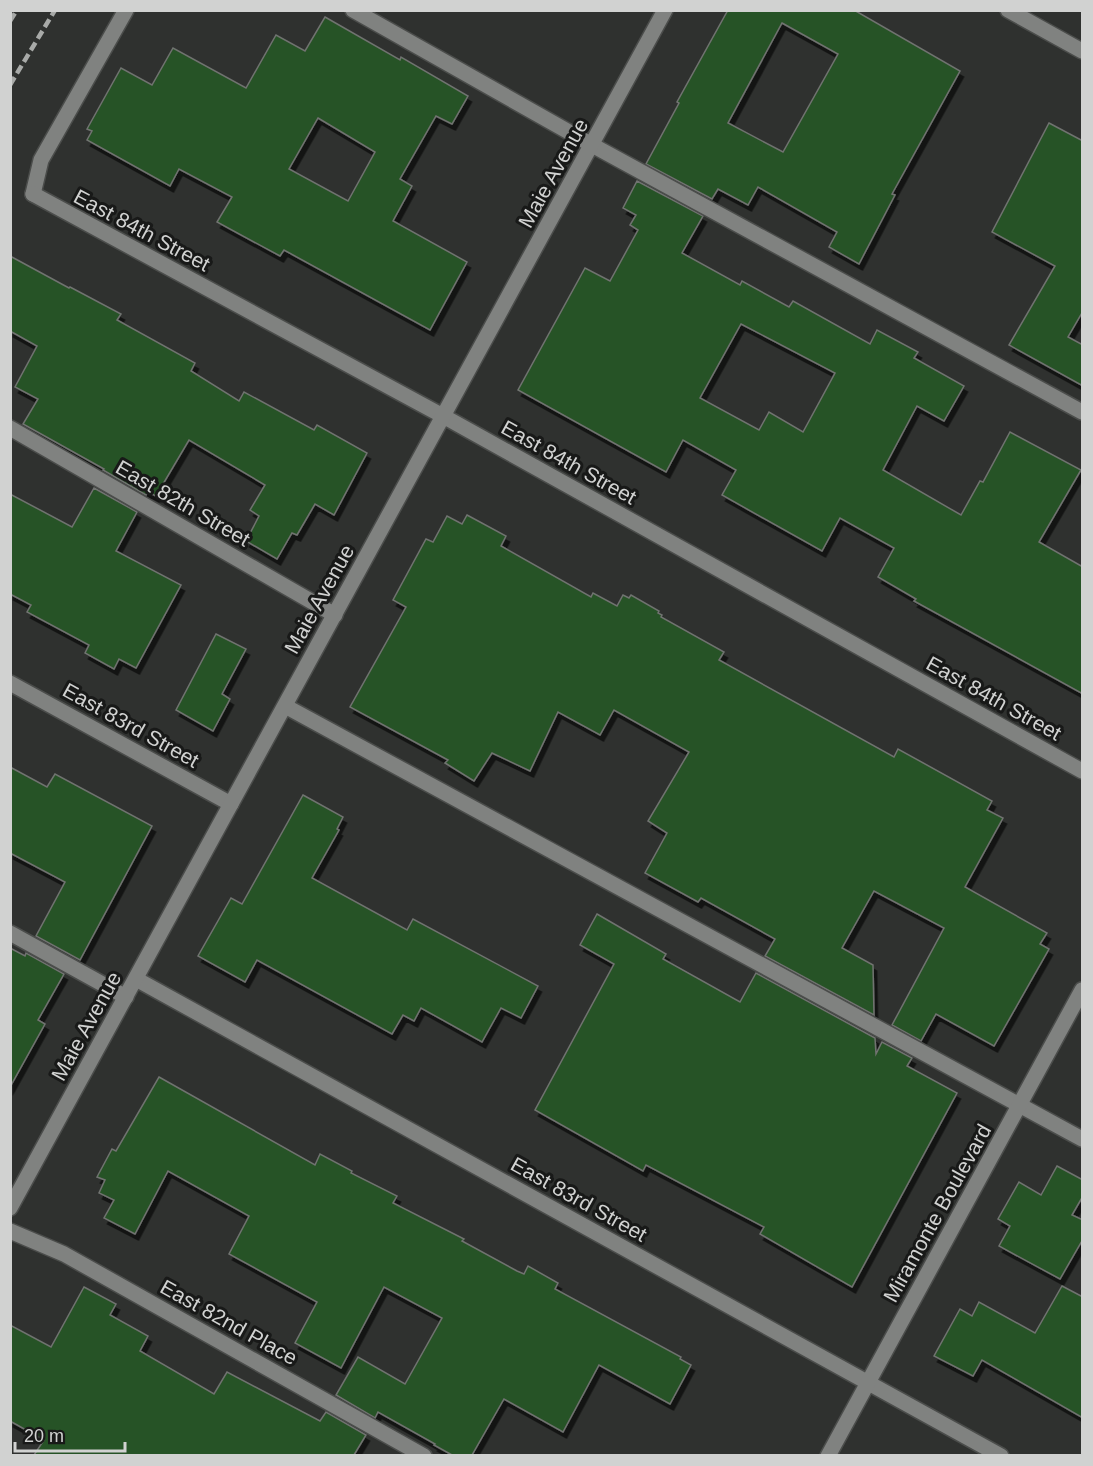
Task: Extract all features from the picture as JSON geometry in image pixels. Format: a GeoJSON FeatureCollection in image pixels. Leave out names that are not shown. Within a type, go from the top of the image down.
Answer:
{"type":"FeatureCollection","features":[{"type":"Feature","properties":{"kind":"street","name":"East 84th Street"},"geometry":{"type":"LineString","coordinates":[[126,10],[41,160],[33,194],[443,416],[1083,771]]}},
{"type":"Feature","properties":{"kind":"street"},"geometry":{"type":"LineString","coordinates":[[353,10],[592,145],[1083,412]]}},
{"type":"Feature","properties":{"kind":"street","name":"Maie Avenue"},"geometry":{"type":"LineString","coordinates":[[10,1208],[665,10]]}},
{"type":"Feature","properties":{"kind":"street"},"geometry":{"type":"LineString","coordinates":[[1008,10],[1083,51]]}},
{"type":"Feature","properties":{"kind":"street","name":"East 82th Street"},"geometry":{"type":"LineString","coordinates":[[10,428],[335,615]]}},
{"type":"Feature","properties":{"kind":"street","name":"East 83rd Street"},"geometry":{"type":"LineString","coordinates":[[10,683],[231,804]]}},
{"type":"Feature","properties":{"kind":"street"},"geometry":{"type":"LineString","coordinates":[[285,706],[1083,1139]]}},
{"type":"Feature","properties":{"kind":"street"},"geometry":{"type":"LineString","coordinates":[[10,933],[126,997]]}},
{"type":"Feature","properties":{"kind":"street","name":"East 83rd Street"},"geometry":{"type":"LineString","coordinates":[[136,979],[1001,1455]]}},
{"type":"Feature","properties":{"kind":"street","name":"Miramonte Boulevard"},"geometry":{"type":"LineString","coordinates":[[828,1455],[1083,990]]}},
{"type":"Feature","properties":{"kind":"street","name":"East 82nd Place"},"geometry":{"type":"LineString","coordinates":[[10,1231],[64,1254],[424,1455]]}},
{"type":"Feature","properties":{"kind":"building"},"geometry":{"type":"Polygon","coordinates":[[[728,10],[854,10],[960,71],[892,194],[895,195],[859,264],[829,247],[837,232],[758,187],[748,205],[718,189],[712,199],[646,164],[679,103],[677,102],[728,10]],[[782,23],[728,123],[783,152],[838,54],[782,23]]]}},
{"type":"Feature","properties":{"kind":"building"},"geometry":{"type":"Polygon","coordinates":[[[325,17],[468,96],[452,124],[436,116],[400,179],[412,186],[393,221],[467,262],[430,330],[284,250],[280,256],[217,222],[232,197],[179,169],[170,186],[87,140],[92,131],[87,129],[121,68],[152,85],[173,48],[246,88],[276,35],[305,51],[325,17]],[[318,118],[289,169],[348,201],[375,152],[318,118]]]}},
{"type":"Feature","properties":{"kind":"building"},"geometry":{"type":"Polygon","coordinates":[[[1049,123],[1083,141],[1083,311],[1068,337],[1083,345],[1083,386],[1009,345],[1055,266],[992,232],[1049,123]]]}},
{"type":"Feature","properties":{"kind":"building"},"geometry":{"type":"Polygon","coordinates":[[[637,181],[703,216],[682,253],[740,285],[742,281],[789,307],[793,301],[870,344],[877,330],[918,352],[914,358],[964,386],[944,421],[917,406],[883,470],[961,515],[980,481],[983,482],[1010,432],[1081,470],[1039,542],[1083,567],[1083,694],[914,601],[916,599],[878,577],[894,548],[840,518],[822,551],[722,495],[736,470],[683,440],[666,472],[518,390],[585,268],[610,281],[638,230],[630,225],[636,215],[623,208],[637,181]],[[741,324],[700,398],[759,430],[769,412],[803,432],[835,373],[741,324]]]}},
{"type":"Feature","properties":{"kind":"building"},"geometry":{"type":"Polygon","coordinates":[[[10,256],[121,314],[117,320],[195,363],[191,371],[239,401],[244,392],[314,430],[317,425],[367,453],[334,515],[315,504],[297,535],[292,533],[277,559],[246,541],[259,516],[250,510],[265,485],[189,440],[156,496],[148,492],[146,495],[23,424],[38,399],[15,387],[37,346],[10,331],[10,256]]]}},
{"type":"Feature","properties":{"kind":"building"},"geometry":{"type":"Polygon","coordinates":[[[94,488],[137,512],[116,551],[181,585],[136,668],[119,659],[114,669],[85,653],[89,645],[27,612],[31,605],[10,594],[10,494],[72,527],[94,488]]]}},
{"type":"Feature","properties":{"kind":"building"},"geometry":{"type":"Polygon","coordinates":[[[467,515],[506,536],[501,546],[591,597],[593,593],[617,606],[623,595],[629,598],[631,595],[659,611],[661,617],[724,652],[719,660],[894,757],[898,749],[992,801],[987,810],[1003,818],[965,887],[1047,933],[1040,944],[1049,949],[994,1046],[936,1014],[921,1041],[892,1025],[944,928],[874,891],[842,948],[873,965],[874,1015],[765,956],[775,939],[701,898],[698,902],[645,873],[667,833],[648,821],[689,752],[614,710],[600,735],[558,712],[530,771],[492,753],[474,781],[445,763],[448,760],[350,707],[406,607],[393,600],[426,539],[433,542],[447,516],[462,524],[467,515]]]}},
{"type":"Feature","properties":{"kind":"building"},"geometry":{"type":"Polygon","coordinates":[[[216,634],[246,649],[222,694],[230,699],[213,731],[176,710],[216,634]]]}},
{"type":"Feature","properties":{"kind":"building"},"geometry":{"type":"Polygon","coordinates":[[[10,767],[47,787],[55,774],[152,826],[80,960],[36,936],[65,882],[10,853],[10,767]]]}},
{"type":"Feature","properties":{"kind":"building"},"geometry":{"type":"Polygon","coordinates":[[[303,795],[343,817],[337,829],[339,830],[312,878],[407,930],[413,919],[538,986],[521,1018],[501,1008],[482,1042],[421,1008],[414,1021],[403,1015],[392,1034],[257,960],[245,982],[198,956],[231,898],[242,904],[303,795]]]}},
{"type":"Feature","properties":{"kind":"building"},"geometry":{"type":"Polygon","coordinates":[[[597,914],[666,954],[663,959],[740,1002],[756,973],[875,1038],[876,1054],[882,1042],[912,1058],[907,1066],[957,1093],[852,1287],[760,1234],[764,1227],[646,1165],[643,1171],[535,1110],[614,964],[580,945],[597,914]]]}},
{"type":"Feature","properties":{"kind":"building"},"geometry":{"type":"Polygon","coordinates":[[[10,948],[25,956],[26,953],[64,974],[38,1020],[45,1024],[10,1087],[10,948]]]}},
{"type":"Feature","properties":{"kind":"building"},"geometry":{"type":"Polygon","coordinates":[[[159,1077],[315,1165],[320,1154],[352,1171],[351,1173],[397,1196],[393,1203],[464,1239],[462,1241],[517,1271],[524,1274],[528,1266],[558,1283],[555,1289],[681,1357],[680,1359],[691,1365],[670,1404],[599,1365],[563,1432],[504,1399],[472,1455],[452,1455],[378,1412],[375,1418],[336,1395],[358,1357],[405,1384],[442,1318],[384,1287],[341,1368],[295,1343],[317,1302],[229,1254],[249,1216],[168,1171],[135,1234],[104,1218],[114,1200],[99,1193],[105,1180],[97,1177],[112,1149],[116,1151],[159,1077]]]}},
{"type":"Feature","properties":{"kind":"building"},"geometry":{"type":"Polygon","coordinates":[[[1057,1166],[1083,1180],[1083,1196],[1072,1215],[1083,1220],[1083,1239],[1060,1279],[999,1246],[1010,1226],[998,1219],[1019,1182],[1041,1195],[1057,1166]]]}},
{"type":"Feature","properties":{"kind":"building"},"geometry":{"type":"Polygon","coordinates":[[[1062,1286],[1083,1297],[1083,1418],[982,1360],[973,1376],[934,1356],[960,1309],[972,1316],[979,1302],[1035,1333],[1062,1286]]]}},
{"type":"Feature","properties":{"kind":"building"},"geometry":{"type":"Polygon","coordinates":[[[84,1287],[116,1304],[110,1315],[148,1336],[140,1351],[214,1394],[227,1372],[320,1421],[326,1412],[366,1435],[354,1455],[34,1455],[44,1440],[10,1421],[10,1325],[51,1347],[84,1287]]]}},
{"type":"Feature","properties":{"kind":"railway"},"geometry":{"type":"LineString","coordinates":[[10,21],[17,10]]}},
{"type":"Feature","properties":{"kind":"railway"},"geometry":{"type":"LineString","coordinates":[[10,85],[55,10]]}}]}
